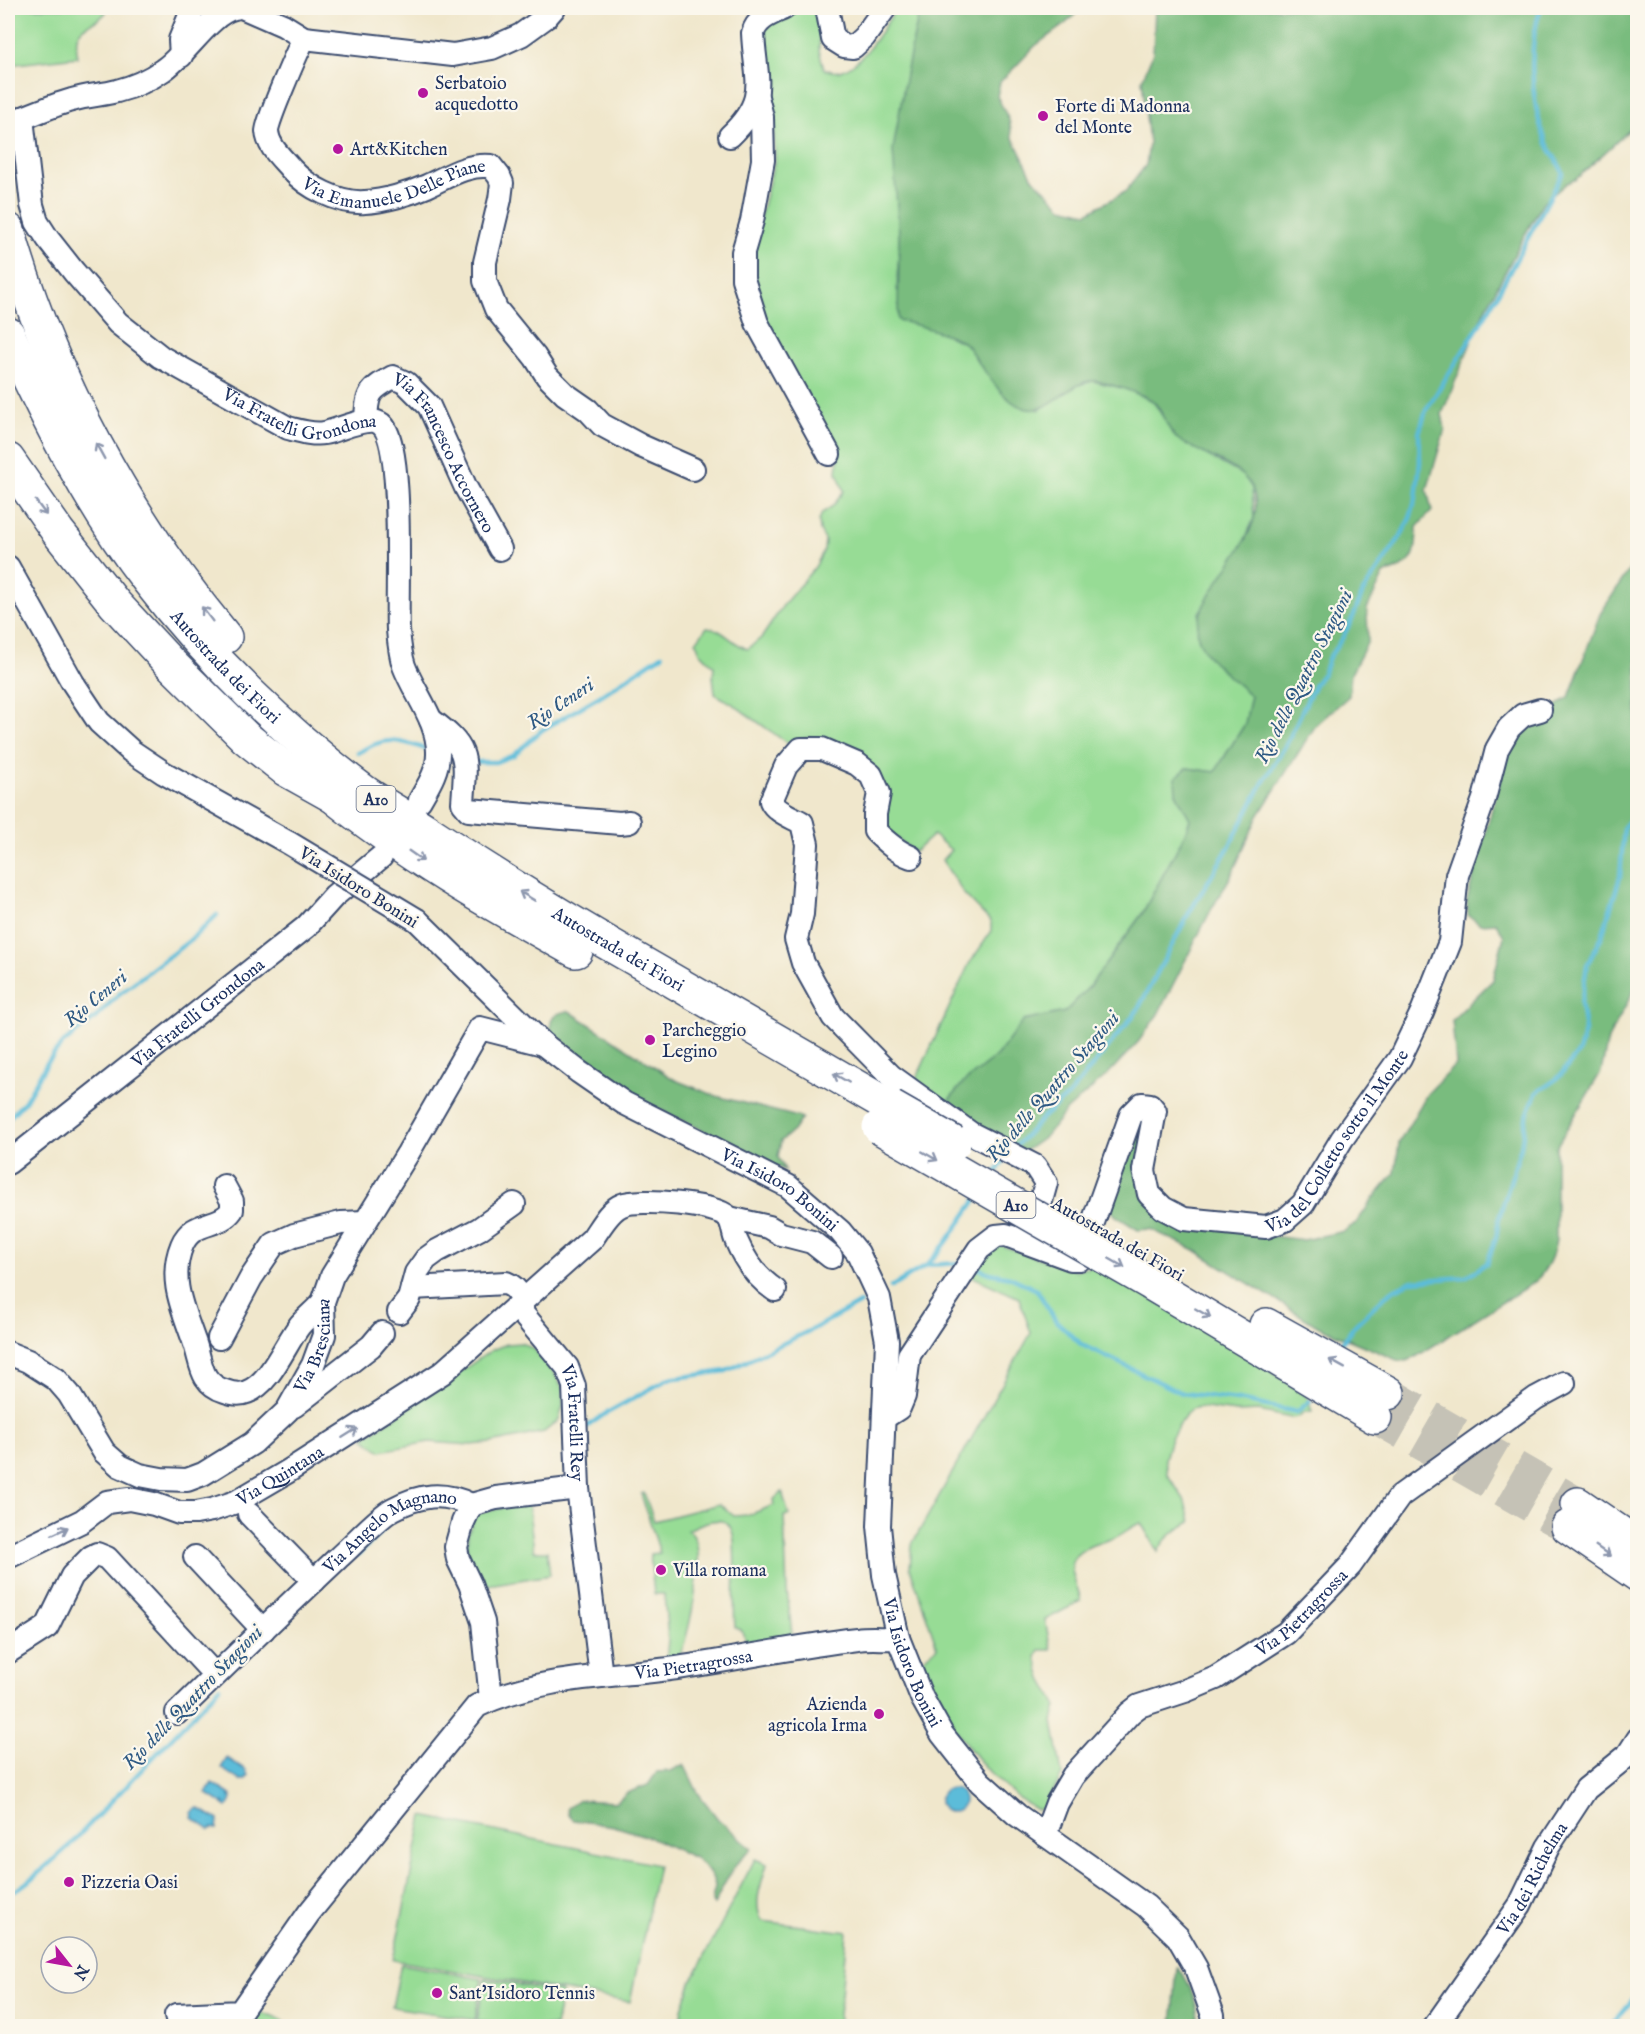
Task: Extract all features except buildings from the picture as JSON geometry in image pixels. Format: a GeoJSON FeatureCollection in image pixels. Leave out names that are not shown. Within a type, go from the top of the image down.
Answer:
{"type":"FeatureCollection","features":[{"type":"Feature","properties":{"kind":"highway","name":"A10"},"geometry":{"type":"LineString","coordinates":[[8,230],[46,340],[83,421],[162,555],[219,630],[280,700],[358,772],[424,816]]}},
{"type":"Feature","properties":{"kind":"highway","name":"Autostrada dei Fiori"},"geometry":{"type":"LineString","coordinates":[[8,334],[47,418],[95,503],[148,580],[202,643],[273,715],[366,793],[424,816],[488,872],[885,1117],[1158,1274],[1250,1317],[1381,1405]]}},
{"type":"Feature","properties":{"kind":"highway","name":"Autostrada dei Fiori"},"geometry":{"type":"LineString","coordinates":[[8,382],[30,429],[78,514],[133,592],[226,698],[296,766],[427,864],[476,895],[704,1023],[885,1117]]}},
{"type":"Feature","properties":{"kind":"highway","name":"A10"},"geometry":{"type":"LineString","coordinates":[[8,460],[58,532],[115,604],[168,661],[246,738],[285,769],[335,797]]}},
{"type":"Feature","properties":{"kind":"highway"},"geometry":{"type":"LineString","coordinates":[[1638,1545],[1573,1515],[1638,1575]]}},
{"type":"Feature","properties":{"kind":"street"},"geometry":{"type":"LineString","coordinates":[[181,56],[180,40],[193,8]]}},
{"type":"Feature","properties":{"kind":"street"},"geometry":{"type":"LineString","coordinates":[[13,122],[74,99],[118,91],[139,84],[181,56],[207,26],[221,14],[235,8]]}},
{"type":"Feature","properties":{"kind":"street"},"geometry":{"type":"LineString","coordinates":[[244,8],[304,38],[453,55],[492,48],[521,35],[546,17],[554,8]]}},
{"type":"Feature","properties":{"kind":"street"},"geometry":{"type":"LineString","coordinates":[[784,8],[762,19],[756,25],[753,33],[759,82],[757,97],[762,117],[763,160],[752,221],[743,252],[742,279],[757,323],[829,454]]}},
{"type":"Feature","properties":{"kind":"street"},"geometry":{"type":"LineString","coordinates":[[827,8],[833,39],[844,46],[853,47],[864,37],[885,8]]}},
{"type":"Feature","properties":{"kind":"street","name":"Via Emanuele Delle Piane"},"geometry":{"type":"LineString","coordinates":[[304,38],[266,129],[270,145],[299,178],[347,201],[364,203],[425,187],[465,168],[478,165],[491,166],[502,183],[485,262],[485,281],[496,309],[535,357],[547,376],[565,394],[588,410],[602,425],[640,446],[693,469]]}},
{"type":"Feature","properties":{"kind":"street"},"geometry":{"type":"LineString","coordinates":[[730,136],[740,127],[757,97]]}},
{"type":"Feature","properties":{"kind":"street","name":"Via Fratelli Grondona"},"geometry":{"type":"LineString","coordinates":[[13,122],[37,222],[48,239],[118,323],[161,357],[288,428],[307,433],[324,433],[366,421],[381,424],[389,436],[396,490],[398,630],[401,654],[431,720],[437,739],[438,756],[424,816]]}},
{"type":"Feature","properties":{"kind":"street","name":"Via Francesco Accornero"},"geometry":{"type":"LineString","coordinates":[[366,421],[367,403],[374,388],[393,378],[406,382],[429,406],[466,488],[500,549]]}},
{"type":"Feature","properties":{"kind":"street","name":"Via Isidoro Bonini"},"geometry":{"type":"LineString","coordinates":[[8,567],[73,683],[99,722],[131,751],[164,773],[289,843],[417,920],[543,1044],[624,1103],[788,1186],[840,1230],[858,1253],[879,1298],[888,1341],[879,1526],[884,1575],[898,1638],[922,1698],[942,1734],[980,1782],[1017,1815],[1146,1906],[1174,1933],[1196,1968],[1213,2015],[1214,2026]]}},
{"type":"Feature","properties":{"kind":"street","name":"Via del Colletto sotto il Monte"},"geometry":{"type":"LineString","coordinates":[[1014,1236],[1071,1259],[1080,1259],[1131,1115],[1142,1104],[1150,1105],[1155,1111],[1144,1170],[1149,1194],[1163,1208],[1184,1219],[1266,1227],[1285,1221],[1303,1204],[1342,1139],[1400,1058],[1422,1012],[1450,942],[1457,875],[1484,799],[1497,749],[1509,728],[1523,715],[1540,710]]}},
{"type":"Feature","properties":{"kind":"street"},"geometry":{"type":"LineString","coordinates":[[431,720],[454,738],[465,759],[463,803],[469,810],[620,824],[629,822]]}},
{"type":"Feature","properties":{"kind":"street"},"geometry":{"type":"LineString","coordinates":[[885,1417],[899,1408],[904,1396],[909,1355],[980,1249],[996,1236],[1014,1236],[1026,1226],[1041,1201],[1046,1183],[1035,1166],[970,1133],[891,1076],[833,1017],[803,963],[796,939],[802,914],[806,832],[802,823],[776,808],[771,801],[786,766],[801,749],[822,749],[866,769],[872,775],[879,793],[875,831],[902,854],[911,857]]}},
{"type":"Feature","properties":{"kind":"street","name":"Via Fratelli Grondona"},"geometry":{"type":"LineString","coordinates":[[8,1163],[306,927],[334,896],[381,856]]}},
{"type":"Feature","properties":{"kind":"street","name":"Via Bresciana"},"geometry":{"type":"LineString","coordinates":[[8,1353],[28,1361],[56,1379],[69,1394],[104,1452],[120,1466],[140,1475],[161,1479],[187,1480],[203,1474],[253,1443],[287,1411],[320,1350],[325,1323],[323,1302],[332,1276],[403,1162],[480,1028],[543,1044]]}},
{"type":"Feature","properties":{"kind":"street"},"geometry":{"type":"LineString","coordinates":[[225,1186],[232,1201],[232,1210],[225,1217],[190,1231],[182,1244],[177,1263],[176,1286],[205,1378],[220,1390],[239,1395],[250,1391],[264,1378],[301,1324],[323,1302]]}},
{"type":"Feature","properties":{"kind":"street"},"geometry":{"type":"LineString","coordinates":[[523,1303],[592,1239],[607,1217],[622,1205],[646,1202],[706,1207],[723,1212],[729,1218],[736,1239],[755,1273],[775,1290]]}},
{"type":"Feature","properties":{"kind":"street"},"geometry":{"type":"LineString","coordinates":[[399,1312],[410,1299],[416,1273],[426,1259],[451,1243],[467,1237],[514,1204]]}},
{"type":"Feature","properties":{"kind":"street"},"geometry":{"type":"LineString","coordinates":[[729,1218],[770,1227],[781,1234],[812,1242],[831,1257]]}},
{"type":"Feature","properties":{"kind":"street"},"geometry":{"type":"LineString","coordinates":[[219,1338],[251,1278],[274,1244],[294,1235],[341,1223],[364,1222]]}},
{"type":"Feature","properties":{"kind":"street","name":"Via Fratelli Rey"},"geometry":{"type":"LineString","coordinates":[[412,1288],[506,1283],[512,1286],[523,1303],[522,1313],[567,1367],[574,1386],[578,1488],[496,1498],[471,1505]]}},
{"type":"Feature","properties":{"kind":"street","name":"Via Quintana"},"geometry":{"type":"LineString","coordinates":[[8,1557],[82,1521],[107,1502],[129,1499],[154,1504],[179,1513],[212,1510],[236,1502],[305,1461],[442,1373],[523,1303]]}},
{"type":"Feature","properties":{"kind":"street"},"geometry":{"type":"LineString","coordinates":[[287,1411],[371,1346],[382,1333]]}},
{"type":"Feature","properties":{"kind":"street","name":"Via Pietragrossa"},"geometry":{"type":"LineString","coordinates":[[1045,1835],[1060,1798],[1073,1776],[1130,1713],[1139,1706],[1216,1678],[1286,1633],[1350,1566],[1400,1496],[1536,1398],[1564,1383]]}},
{"type":"Feature","properties":{"kind":"street"},"geometry":{"type":"LineString","coordinates":[[578,1488],[601,1676]]}},
{"type":"Feature","properties":{"kind":"street","name":"Via Angelo Magnano"},"geometry":{"type":"LineString","coordinates":[[177,1713],[391,1510],[419,1499],[439,1495],[471,1505]]}},
{"type":"Feature","properties":{"kind":"street"},"geometry":{"type":"LineString","coordinates":[[471,1505],[463,1522],[456,1547],[458,1559],[470,1584],[483,1622],[491,1699]]}},
{"type":"Feature","properties":{"kind":"street","name":"Via Angelo Magnano"},"geometry":{"type":"LineString","coordinates":[[249,1515],[314,1581]]}},
{"type":"Feature","properties":{"kind":"street"},"geometry":{"type":"LineString","coordinates":[[8,1652],[47,1627],[72,1576],[90,1557],[97,1554],[107,1558],[215,1675]]}},
{"type":"Feature","properties":{"kind":"street"},"geometry":{"type":"LineString","coordinates":[[195,1557],[263,1629]]}},
{"type":"Feature","properties":{"kind":"street","name":"Via Pietragrossa"},"geometry":{"type":"LineString","coordinates":[[177,2021],[240,2012],[309,1913],[477,1706],[517,1690],[538,1685],[676,1668],[859,1639],[898,1638]]}},
{"type":"Feature","properties":{"kind":"street","name":"Via dei Richelma"},"geometry":{"type":"LineString","coordinates":[[1434,2026],[1520,1905],[1548,1847],[1586,1789],[1627,1755],[1638,1739]]}},
{"type":"Feature","properties":{"kind":"green space"},"geometry":{"type":"Polygon","coordinates":[[[8,8],[103,8],[106,12],[79,32],[77,57],[8,65],[8,8]]]}},
{"type":"Feature","properties":{"kind":"green space"},"geometry":{"type":"Polygon","coordinates":[[[804,8],[817,8],[821,20],[819,50],[824,69],[836,72],[851,66],[867,51],[897,8],[920,8],[906,74],[897,290],[950,337],[965,343],[1001,392],[1039,410],[1078,385],[1093,381],[1126,389],[1153,401],[1176,438],[1244,476],[1252,488],[1254,518],[1243,544],[1199,613],[1209,655],[1251,696],[1245,724],[1215,772],[1187,768],[1176,793],[1190,819],[1185,834],[1142,914],[1089,987],[1065,1012],[1023,1022],[997,1056],[963,1083],[943,1107],[913,1086],[969,964],[991,932],[991,922],[964,894],[942,860],[951,850],[933,835],[914,852],[884,829],[883,800],[830,741],[809,737],[787,743],[715,694],[714,666],[700,652],[696,642],[707,627],[719,631],[748,649],[762,637],[784,604],[815,567],[824,550],[825,540],[820,531],[819,521],[822,513],[833,506],[844,491],[837,472],[839,455],[779,351],[750,285],[750,257],[775,159],[773,107],[763,50],[766,28],[773,21],[804,8]]]}},
{"type":"Feature","properties":{"kind":"green space"},"geometry":{"type":"Polygon","coordinates":[[[920,8],[953,8],[974,16],[996,8],[1082,8],[1035,46],[1000,82],[997,96],[1009,120],[1012,136],[1033,178],[1062,207],[1087,213],[1125,192],[1146,165],[1149,143],[1142,80],[1153,53],[1155,8],[1637,8],[1637,123],[1576,179],[1567,183],[1543,203],[1481,318],[1442,414],[1445,429],[1427,490],[1432,511],[1417,527],[1416,546],[1412,558],[1402,567],[1384,574],[1367,609],[1368,641],[1351,674],[1349,696],[1316,725],[1258,816],[1231,876],[1158,1014],[1139,1041],[1108,1074],[1067,1110],[1045,1137],[1022,1153],[943,1107],[963,1083],[997,1056],[1023,1021],[1065,1012],[1089,987],[1142,914],[1185,834],[1190,819],[1176,793],[1175,778],[1187,768],[1215,772],[1245,724],[1251,696],[1204,650],[1200,643],[1198,625],[1203,606],[1252,526],[1256,506],[1251,486],[1246,479],[1228,466],[1179,440],[1171,432],[1157,406],[1150,399],[1126,389],[1094,381],[1076,386],[1042,407],[1024,408],[1002,393],[963,342],[940,332],[898,320],[899,235],[893,150],[920,8]]]}},
{"type":"Feature","properties":{"kind":"green space"},"geometry":{"type":"Polygon","coordinates":[[[1637,558],[1637,984],[1608,1039],[1601,1072],[1556,1147],[1556,1240],[1551,1257],[1540,1276],[1536,1281],[1414,1358],[1406,1361],[1397,1360],[1319,1327],[1193,1249],[1150,1229],[1138,1230],[1116,1216],[1108,1207],[1134,1124],[1145,1112],[1142,1194],[1239,1232],[1304,1240],[1344,1231],[1356,1223],[1395,1173],[1399,1143],[1427,1094],[1456,1064],[1452,1020],[1493,980],[1504,936],[1496,923],[1480,924],[1468,915],[1467,900],[1509,747],[1520,732],[1569,697],[1600,614],[1637,558]]]}},
{"type":"Feature","properties":{"kind":"green space"},"geometry":{"type":"Polygon","coordinates":[[[569,1011],[675,1080],[716,1096],[802,1118],[793,1131],[781,1141],[778,1157],[785,1170],[759,1160],[722,1139],[647,1104],[605,1077],[552,1032],[552,1019],[569,1011]]]}},
{"type":"Feature","properties":{"kind":"green space"},"geometry":{"type":"Polygon","coordinates":[[[996,1244],[1075,1270],[1098,1266],[1259,1363],[1307,1396],[1312,1412],[1304,1412],[1298,1417],[1291,1418],[1259,1411],[1236,1412],[1199,1407],[1192,1409],[1186,1414],[1171,1438],[1165,1459],[1167,1474],[1184,1499],[1191,1522],[1168,1538],[1158,1552],[1141,1523],[1116,1537],[1085,1549],[1075,1557],[1072,1572],[1081,1601],[1045,1620],[1051,1650],[1040,1650],[1036,1657],[1042,1679],[1057,1706],[1053,1721],[1062,1775],[1044,1808],[1037,1810],[999,1782],[982,1764],[940,1704],[919,1662],[937,1647],[910,1568],[912,1544],[1031,1333],[1019,1298],[969,1275],[996,1244]]]}},
{"type":"Feature","properties":{"kind":"green space"},"geometry":{"type":"Polygon","coordinates":[[[521,1343],[534,1349],[554,1373],[563,1389],[563,1406],[559,1420],[544,1432],[491,1443],[471,1445],[429,1442],[381,1451],[364,1438],[492,1350],[507,1344],[521,1343]]]}},
{"type":"Feature","properties":{"kind":"green space"},"geometry":{"type":"Polygon","coordinates":[[[782,1492],[789,1515],[784,1516],[787,1591],[793,1643],[745,1649],[743,1633],[735,1628],[733,1535],[728,1524],[719,1520],[688,1530],[694,1536],[697,1547],[695,1595],[680,1655],[666,1663],[668,1639],[664,1594],[654,1594],[650,1554],[660,1553],[641,1494],[644,1493],[654,1521],[719,1504],[734,1516],[749,1515],[774,1505],[773,1500],[782,1492]]]}},
{"type":"Feature","properties":{"kind":"green space"},"geometry":{"type":"Polygon","coordinates":[[[528,1502],[534,1551],[547,1551],[550,1575],[488,1585],[466,1562],[468,1534],[475,1514],[528,1502]]]}},
{"type":"Feature","properties":{"kind":"green space"},"geometry":{"type":"Polygon","coordinates":[[[684,1764],[698,1793],[718,1819],[752,1849],[734,1867],[714,1905],[712,1902],[715,1887],[713,1879],[695,1858],[652,1838],[614,1826],[574,1820],[568,1815],[567,1808],[579,1800],[616,1802],[627,1793],[648,1785],[657,1772],[671,1771],[684,1764]]]}},
{"type":"Feature","properties":{"kind":"green space"},"geometry":{"type":"Polygon","coordinates":[[[423,1816],[658,1865],[630,2002],[393,1960],[423,1816]]]}},
{"type":"Feature","properties":{"kind":"green space"},"geometry":{"type":"Polygon","coordinates":[[[755,1859],[767,1864],[758,1900],[762,1921],[847,1932],[838,2026],[680,2026],[682,2009],[692,1980],[755,1859]]]}},
{"type":"Feature","properties":{"kind":"green space","name":"Sant'Isidoro Tennis"},"geometry":{"type":"Polygon","coordinates":[[[401,1964],[482,1979],[475,2020],[392,2007],[401,1964]]]}},
{"type":"Feature","properties":{"kind":"green space"},"geometry":{"type":"Polygon","coordinates":[[[1177,1967],[1193,1995],[1199,2026],[1172,2026],[1177,1967]]]}},
{"type":"Feature","properties":{"kind":"green space","name":"Sant'Isidoro Tennis"},"geometry":{"type":"Polygon","coordinates":[[[485,1979],[562,1992],[555,2026],[513,2026],[477,2020],[485,1979]]]}},
{"type":"Feature","properties":{"kind":"green space"},"geometry":{"type":"Polygon","coordinates":[[[252,2014],[276,2017],[286,2026],[234,2026],[241,2016],[252,2014]]]}},
{"type":"Feature","properties":{"kind":"water"},"geometry":{"type":"Polygon","coordinates":[[[227,1758],[246,1770],[249,1775],[245,1780],[239,1780],[221,1768],[227,1758]]]}},
{"type":"Feature","properties":{"kind":"water"},"geometry":{"type":"Polygon","coordinates":[[[212,1783],[229,1794],[229,1797],[231,1795],[232,1798],[227,1807],[224,1805],[225,1802],[223,1804],[206,1793],[212,1783]]]}},
{"type":"Feature","properties":{"kind":"water"},"geometry":{"type":"Polygon","coordinates":[[[952,1788],[957,1789],[963,1795],[963,1805],[957,1811],[952,1812],[947,1811],[941,1805],[940,1800],[941,1795],[947,1789],[952,1788]]]}},
{"type":"Feature","properties":{"kind":"water"},"geometry":{"type":"Polygon","coordinates":[[[198,1808],[218,1820],[217,1829],[210,1830],[192,1818],[191,1813],[198,1808]]]}},
{"type":"Feature","properties":{"kind":"waterway","name":"Rio delle Quattro Stagioni"},"geometry":{"type":"LineString","coordinates":[[1015,1147],[1044,1116],[1069,1095],[1137,1011],[1189,913],[1287,743],[1315,684],[1324,672],[1328,659],[1343,637],[1363,592],[1401,536],[1410,518],[1416,498],[1420,462],[1419,433],[1426,410],[1489,310],[1563,173],[1544,136],[1533,89],[1534,38],[1541,8]]}},
{"type":"Feature","properties":{"kind":"waterway","name":"Rio Ceneri"},"geometry":{"type":"LineString","coordinates":[[473,762],[496,762],[514,755],[542,730],[600,696],[662,655]]}},
{"type":"Feature","properties":{"kind":"waterway","name":"Rio Ceneri"},"geometry":{"type":"LineString","coordinates":[[358,753],[376,744],[391,741],[399,741],[425,749]]}},
{"type":"Feature","properties":{"kind":"waterway"},"geometry":{"type":"LineString","coordinates":[[1339,1347],[1355,1325],[1395,1289],[1412,1281],[1466,1277],[1487,1263],[1521,1147],[1526,1118],[1536,1093],[1558,1078],[1579,1052],[1585,1031],[1581,1003],[1587,965],[1602,936],[1620,877],[1624,827],[1638,810]]}},
{"type":"Feature","properties":{"kind":"waterway","name":"Rio Ceneri"},"geometry":{"type":"LineString","coordinates":[[8,1119],[25,1101],[47,1063],[62,1044],[94,1019],[119,994],[189,941],[217,915]]}},
{"type":"Feature","properties":{"kind":"waterway","name":"Rio delle Quattro Stagioni"},"geometry":{"type":"LineString","coordinates":[[992,1178],[1006,1158]]}},
{"type":"Feature","properties":{"kind":"waterway","name":"Rio delle Quattro Stagioni"},"geometry":{"type":"LineString","coordinates":[[891,1287],[927,1265],[946,1243],[978,1197]]}},
{"type":"Feature","properties":{"kind":"waterway"},"geometry":{"type":"LineString","coordinates":[[927,1265],[960,1263]]}},
{"type":"Feature","properties":{"kind":"waterway"},"geometry":{"type":"LineString","coordinates":[[974,1267],[1010,1277],[1037,1290],[1056,1321],[1082,1345],[1182,1393],[1238,1400],[1297,1412],[1310,1401]]}},
{"type":"Feature","properties":{"kind":"waterway","name":"Rio delle Quattro Stagioni"},"geometry":{"type":"LineString","coordinates":[[582,1430],[605,1414],[668,1379],[726,1371],[815,1328],[860,1303]]}},
{"type":"Feature","properties":{"kind":"waterway","name":"Rio delle Quattro Stagioni"},"geometry":{"type":"LineString","coordinates":[[358,1555],[382,1531]]}},
{"type":"Feature","properties":{"kind":"waterway","name":"Rio delle Quattro Stagioni"},"geometry":{"type":"LineString","coordinates":[[15,1891],[71,1844],[220,1687]]}},
{"type":"Feature","properties":{"kind":"waterway"},"geometry":{"type":"LineString","coordinates":[[1611,2026],[1638,1993]]}},
{"type":"Feature","properties":{"kind":"tunnel"},"geometry":{"type":"LineString","coordinates":[[1388,1393],[1578,1504]]}},
{"type":"Feature","properties":{"kind":"tunnel"},"geometry":{"type":"LineString","coordinates":[[1375,1417],[1568,1527]]}},
{"type":"Feature","properties":{"kind":"place","name":"Serbatoio acquedotto"},"geometry":{"type":"Point","coordinates":[423,93]}},
{"type":"Feature","properties":{"kind":"place","name":"Forte di Madonna del Monte"},"geometry":{"type":"Point","coordinates":[1043,116]}},
{"type":"Feature","properties":{"kind":"place","name":"Art&Kitchen"},"geometry":{"type":"Point","coordinates":[338,149]}},
{"type":"Feature","properties":{"kind":"place","name":"Parcheggio Legino"},"geometry":{"type":"Point","coordinates":[650,1040]}},
{"type":"Feature","properties":{"kind":"place","name":"Villa romana"},"geometry":{"type":"Point","coordinates":[661,1570]}},
{"type":"Feature","properties":{"kind":"place","name":"Azienda agricola Irma"},"geometry":{"type":"Point","coordinates":[879,1714]}},
{"type":"Feature","properties":{"kind":"place","name":"Pizzeria Oasi"},"geometry":{"type":"Point","coordinates":[69,1882]}},
{"type":"Feature","properties":{"kind":"place","name":"Sant'Isidoro Tennis"},"geometry":{"type":"Point","coordinates":[437,1993]}}]}
